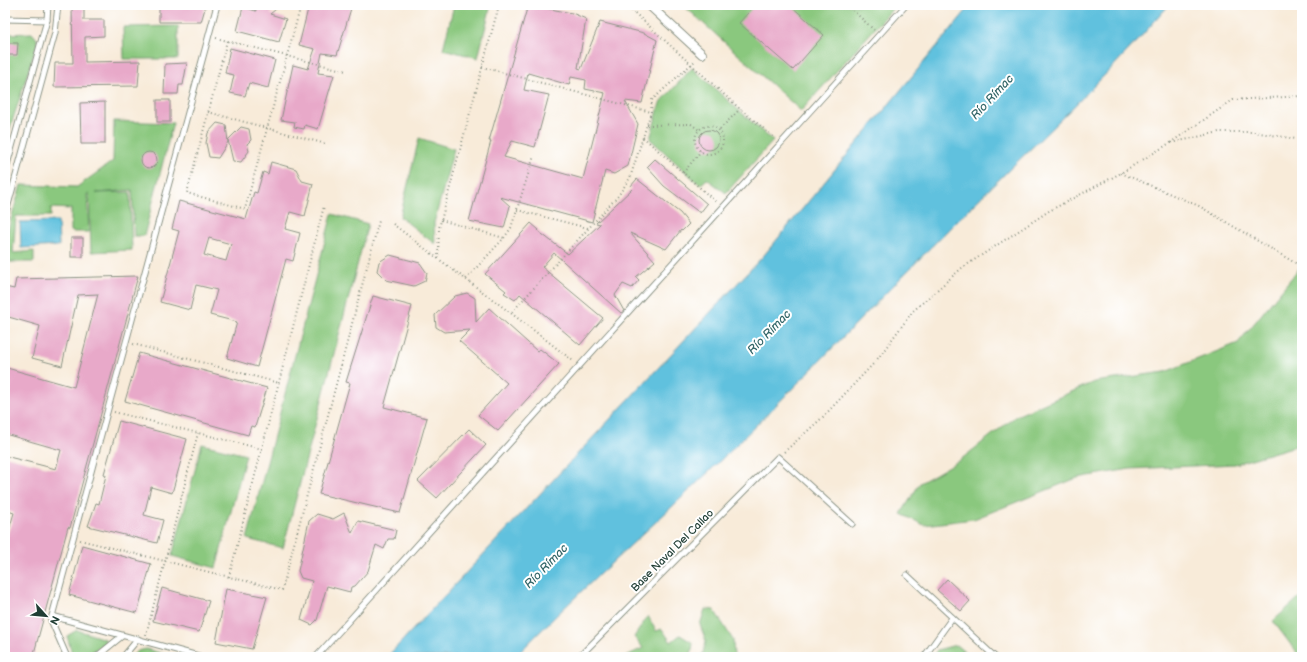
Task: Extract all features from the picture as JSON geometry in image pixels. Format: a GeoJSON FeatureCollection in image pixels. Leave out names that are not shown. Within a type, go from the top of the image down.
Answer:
{"type":"FeatureCollection","features":[{"type":"Feature","properties":{"kind":"street"},"geometry":{"type":"LineString","coordinates":[[649,5],[702,54]]}},
{"type":"Feature","properties":{"kind":"lane"},"geometry":{"type":"LineString","coordinates":[[5,169],[47,20],[48,5]]}},
{"type":"Feature","properties":{"kind":"lane"},"geometry":{"type":"LineString","coordinates":[[5,216],[55,33],[58,5]]}},
{"type":"Feature","properties":{"kind":"lane"},"geometry":{"type":"LineString","coordinates":[[67,657],[51,620],[217,5]]}},
{"type":"Feature","properties":{"kind":"lane"},"geometry":{"type":"LineString","coordinates":[[316,657],[906,5]]}},
{"type":"Feature","properties":{"kind":"lane"},"geometry":{"type":"LineString","coordinates":[[5,19],[47,20]]}},
{"type":"Feature","properties":{"kind":"lane"},"geometry":{"type":"LineString","coordinates":[[778,457],[852,524]]}},
{"type":"Feature","properties":{"kind":"lane","name":"Base Naval Del Callao"},"geometry":{"type":"LineString","coordinates":[[579,657],[778,457]]}},
{"type":"Feature","properties":{"kind":"lane"},"geometry":{"type":"LineString","coordinates":[[907,575],[995,657]]}},
{"type":"Feature","properties":{"kind":"lane"},"geometry":{"type":"LineString","coordinates":[[52,616],[202,657]]}},
{"type":"Feature","properties":{"kind":"lane"},"geometry":{"type":"LineString","coordinates":[[924,657],[952,618]]}},
{"type":"Feature","properties":{"kind":"lane"},"geometry":{"type":"LineString","coordinates":[[96,657],[122,636]]}},
{"type":"Feature","properties":{"kind":"lane"},"geometry":{"type":"LineString","coordinates":[[123,657],[138,640]]}},
{"type":"Feature","properties":{"kind":"path"},"geometry":{"type":"LineString","coordinates":[[227,41],[187,193],[245,209],[301,5]]}},
{"type":"Feature","properties":{"kind":"path"},"geometry":{"type":"LineString","coordinates":[[438,259],[439,228],[499,5]]}},
{"type":"Feature","properties":{"kind":"path"},"geometry":{"type":"LineString","coordinates":[[626,5],[740,109],[780,143]]}},
{"type":"Feature","properties":{"kind":"path"},"geometry":{"type":"LineString","coordinates":[[847,5],[879,35]]}},
{"type":"Feature","properties":{"kind":"path"},"geometry":{"type":"LineString","coordinates":[[209,36],[346,71]]}},
{"type":"Feature","properties":{"kind":"path"},"geometry":{"type":"LineString","coordinates":[[512,312],[618,196],[630,178],[651,112],[652,100],[702,54]]}},
{"type":"Feature","properties":{"kind":"path"},"geometry":{"type":"LineString","coordinates":[[482,67],[651,112]]}},
{"type":"Feature","properties":{"kind":"path"},"geometry":{"type":"LineString","coordinates":[[778,457],[822,418],[876,362],[913,311],[962,268],[1049,211],[1121,173],[1170,143],[1233,100],[1302,96]]}},
{"type":"Feature","properties":{"kind":"path"},"geometry":{"type":"LineString","coordinates":[[720,130],[740,109]]}},
{"type":"Feature","properties":{"kind":"path"},"geometry":{"type":"LineString","coordinates":[[208,112],[326,144]]}},
{"type":"Feature","properties":{"kind":"path"},"geometry":{"type":"LineString","coordinates":[[647,125],[690,124],[699,130]]}},
{"type":"Feature","properties":{"kind":"path"},"geometry":{"type":"LineString","coordinates":[[707,126],[720,130],[724,138],[722,147],[710,154],[701,151],[695,138],[699,130],[707,126]]}},
{"type":"Feature","properties":{"kind":"path"},"geometry":{"type":"LineString","coordinates":[[1170,143],[1219,132],[1254,132],[1302,140]]}},
{"type":"Feature","properties":{"kind":"path"},"geometry":{"type":"LineString","coordinates":[[643,137],[722,208]]}},
{"type":"Feature","properties":{"kind":"path"},"geometry":{"type":"LineString","coordinates":[[683,173],[701,151]]}},
{"type":"Feature","properties":{"kind":"path"},"geometry":{"type":"LineString","coordinates":[[466,279],[504,238],[511,228],[534,156]]}},
{"type":"Feature","properties":{"kind":"path"},"geometry":{"type":"LineString","coordinates":[[1121,173],[1199,206],[1302,267]]}},
{"type":"Feature","properties":{"kind":"path"},"geometry":{"type":"LineString","coordinates":[[229,577],[324,206]]}},
{"type":"Feature","properties":{"kind":"path"},"geometry":{"type":"LineString","coordinates":[[517,210],[588,228]]}},
{"type":"Feature","properties":{"kind":"path"},"geometry":{"type":"LineString","coordinates":[[441,220],[504,238]]}},
{"type":"Feature","properties":{"kind":"path"},"geometry":{"type":"LineString","coordinates":[[73,539],[282,590],[379,221]]}},
{"type":"Feature","properties":{"kind":"path"},"geometry":{"type":"LineString","coordinates":[[393,224],[438,259],[512,312],[578,366]]}},
{"type":"Feature","properties":{"kind":"path"},"geometry":{"type":"LineString","coordinates":[[126,342],[279,384]]}},
{"type":"Feature","properties":{"kind":"path"},"geometry":{"type":"LineString","coordinates":[[108,410],[262,449]]}},
{"type":"Feature","properties":{"kind":"path"},"geometry":{"type":"LineString","coordinates":[[144,641],[198,432]]}},
{"type":"Feature","properties":{"kind":"green space"},"geometry":{"type":"Polygon","coordinates":[[[454,5],[491,5],[478,58],[443,49],[454,5]]]}},
{"type":"Feature","properties":{"kind":"green space"},"geometry":{"type":"Polygon","coordinates":[[[683,5],[896,5],[801,111],[683,5]]]}},
{"type":"Feature","properties":{"kind":"green space"},"geometry":{"type":"Polygon","coordinates":[[[178,26],[178,59],[124,59],[123,27],[178,26]]]}},
{"type":"Feature","properties":{"kind":"green space"},"geometry":{"type":"Polygon","coordinates":[[[32,33],[37,39],[37,44],[5,144],[5,34],[32,33]]]}},
{"type":"Feature","properties":{"kind":"green space"},"geometry":{"type":"Polygon","coordinates":[[[692,68],[773,141],[726,193],[707,179],[700,185],[650,139],[660,103],[692,68]]]}},
{"type":"Feature","properties":{"kind":"green space"},"geometry":{"type":"Polygon","coordinates":[[[114,121],[173,123],[144,236],[134,236],[132,190],[96,193],[130,192],[132,250],[91,252],[89,194],[87,194],[89,232],[71,232],[71,209],[51,208],[51,216],[16,216],[13,253],[34,251],[34,262],[5,262],[5,240],[21,185],[77,187],[113,161],[114,121]]]}},
{"type":"Feature","properties":{"kind":"green space"},"geometry":{"type":"Polygon","coordinates":[[[419,138],[454,149],[434,223],[435,244],[400,217],[419,138]]]}},
{"type":"Feature","properties":{"kind":"green space"},"geometry":{"type":"Polygon","coordinates":[[[332,214],[368,224],[283,548],[247,539],[332,214]]]}},
{"type":"Feature","properties":{"kind":"green space"},"geometry":{"type":"Polygon","coordinates":[[[1302,265],[1302,444],[1235,464],[1130,469],[1077,478],[974,519],[924,525],[901,514],[920,483],[960,460],[1016,416],[1094,382],[1165,372],[1238,343],[1302,265]]]}},
{"type":"Feature","properties":{"kind":"green space"},"geometry":{"type":"Polygon","coordinates":[[[202,444],[246,455],[216,568],[172,556],[202,444]]]}},
{"type":"Feature","properties":{"kind":"green space"},"geometry":{"type":"Polygon","coordinates":[[[1302,595],[1302,657],[1300,657],[1273,621],[1302,595]]]}},
{"type":"Feature","properties":{"kind":"green space"},"geometry":{"type":"Polygon","coordinates":[[[705,609],[714,610],[733,640],[734,657],[702,657],[706,641],[700,625],[705,609]]]}},
{"type":"Feature","properties":{"kind":"green space"},"geometry":{"type":"Polygon","coordinates":[[[648,616],[656,631],[662,629],[671,642],[680,635],[693,643],[691,657],[624,657],[643,648],[634,637],[648,616]]]}},
{"type":"Feature","properties":{"kind":"green space"},"geometry":{"type":"Polygon","coordinates":[[[77,630],[105,639],[106,643],[85,657],[73,657],[67,636],[77,630]]]}},
{"type":"Feature","properties":{"kind":"green space"},"geometry":{"type":"Polygon","coordinates":[[[956,645],[971,657],[932,657],[937,650],[956,645]]]}},
{"type":"Feature","properties":{"kind":"green space"},"geometry":{"type":"Polygon","coordinates":[[[146,649],[176,657],[130,657],[138,651],[146,649]]]}},
{"type":"Feature","properties":{"kind":"water","name":"Río Rímac"},"geometry":{"type":"Polygon","coordinates":[[[971,5],[1169,5],[1119,61],[958,220],[760,421],[515,657],[387,657],[765,254],[971,5]]]}},
{"type":"Feature","properties":{"kind":"water"},"geometry":{"type":"Polygon","coordinates":[[[58,221],[59,246],[21,248],[20,222],[58,221]]]}},
{"type":"Feature","properties":{"kind":"building"},"geometry":{"type":"Polygon","coordinates":[[[159,5],[206,5],[201,22],[159,22],[159,5]]]}},
{"type":"Feature","properties":{"kind":"building"},"geometry":{"type":"Polygon","coordinates":[[[255,5],[281,5],[270,14],[286,19],[279,42],[237,31],[243,7],[256,11],[255,5]]]}},
{"type":"Feature","properties":{"kind":"building"},"geometry":{"type":"Polygon","coordinates":[[[309,5],[352,5],[337,55],[322,53],[318,73],[334,75],[318,129],[305,125],[304,129],[294,127],[295,122],[281,120],[293,65],[308,69],[315,49],[299,45],[309,5]]]}},
{"type":"Feature","properties":{"kind":"building"},"geometry":{"type":"Polygon","coordinates":[[[528,5],[572,13],[586,19],[578,68],[581,69],[600,22],[644,33],[657,40],[642,103],[625,101],[638,124],[628,166],[614,174],[605,171],[592,222],[500,197],[510,206],[504,228],[469,221],[491,141],[489,141],[528,5]],[[528,73],[524,90],[549,95],[535,147],[512,141],[504,157],[583,179],[605,93],[585,89],[586,80],[571,77],[569,85],[528,73]]]}},
{"type":"Feature","properties":{"kind":"building"},"geometry":{"type":"Polygon","coordinates":[[[755,5],[790,5],[824,35],[793,70],[739,23],[755,5]]]}},
{"type":"Feature","properties":{"kind":"building"},"geometry":{"type":"Polygon","coordinates":[[[72,8],[84,8],[84,20],[104,20],[104,36],[85,37],[85,62],[140,61],[138,86],[54,87],[55,63],[73,63],[72,8]]]}},
{"type":"Feature","properties":{"kind":"building"},"geometry":{"type":"Polygon","coordinates":[[[5,43],[18,43],[17,55],[5,55],[5,43]]]}},
{"type":"Feature","properties":{"kind":"building"},"geometry":{"type":"Polygon","coordinates":[[[230,48],[275,60],[268,88],[249,83],[245,96],[230,93],[234,75],[225,73],[230,48]]]}},
{"type":"Feature","properties":{"kind":"building"},"geometry":{"type":"Polygon","coordinates":[[[187,63],[183,85],[179,85],[178,94],[164,94],[165,64],[187,63]]]}},
{"type":"Feature","properties":{"kind":"building"},"geometry":{"type":"Polygon","coordinates":[[[157,100],[170,100],[170,122],[157,122],[157,100]]]}},
{"type":"Feature","properties":{"kind":"building"},"geometry":{"type":"Polygon","coordinates":[[[105,102],[105,144],[81,144],[80,103],[105,102]]]}},
{"type":"Feature","properties":{"kind":"building"},"geometry":{"type":"Polygon","coordinates":[[[217,123],[226,125],[228,142],[218,158],[209,157],[206,143],[208,133],[217,123]]]}},
{"type":"Feature","properties":{"kind":"building"},"geometry":{"type":"Polygon","coordinates":[[[241,127],[249,129],[251,140],[247,144],[249,151],[241,162],[233,161],[228,140],[241,127]]]}},
{"type":"Feature","properties":{"kind":"building"},"geometry":{"type":"Polygon","coordinates":[[[709,130],[716,133],[719,140],[716,147],[709,150],[702,147],[699,140],[702,133],[709,130]]]}},
{"type":"Feature","properties":{"kind":"building"},"geometry":{"type":"Polygon","coordinates":[[[149,152],[155,154],[157,160],[155,166],[149,168],[143,166],[141,160],[143,154],[149,152]]]}},
{"type":"Feature","properties":{"kind":"building"},"geometry":{"type":"Polygon","coordinates":[[[655,159],[707,204],[700,213],[664,186],[647,167],[655,159]]]}},
{"type":"Feature","properties":{"kind":"building"},"geometry":{"type":"Polygon","coordinates":[[[271,162],[296,169],[302,181],[313,184],[305,216],[290,212],[285,229],[300,233],[293,261],[286,259],[257,367],[227,358],[237,322],[210,315],[217,290],[196,285],[190,310],[160,302],[179,231],[172,229],[179,201],[246,219],[254,192],[257,193],[263,172],[268,174],[271,162]],[[209,238],[204,255],[226,261],[231,244],[209,238]]]}},
{"type":"Feature","properties":{"kind":"building"},"geometry":{"type":"Polygon","coordinates":[[[637,179],[680,213],[689,224],[682,231],[681,230],[666,249],[630,233],[655,261],[636,277],[639,280],[632,288],[623,284],[615,295],[624,311],[621,313],[554,253],[542,267],[603,318],[580,345],[520,294],[515,300],[504,293],[506,291],[485,274],[531,223],[539,230],[538,231],[568,254],[600,224],[596,223],[632,189],[630,187],[637,179]]]}},
{"type":"Feature","properties":{"kind":"building"},"geometry":{"type":"Polygon","coordinates":[[[71,238],[83,238],[83,257],[71,257],[71,238]]]}},
{"type":"Feature","properties":{"kind":"building"},"geometry":{"type":"Polygon","coordinates":[[[390,255],[420,263],[427,273],[425,281],[414,286],[386,280],[377,271],[379,262],[390,255]]]}},
{"type":"Feature","properties":{"kind":"building"},"geometry":{"type":"Polygon","coordinates":[[[138,276],[70,528],[68,527],[33,657],[5,657],[5,543],[14,513],[5,510],[5,456],[56,469],[61,450],[5,434],[5,376],[7,368],[74,387],[98,294],[78,295],[62,366],[32,358],[40,326],[5,316],[5,287],[14,289],[16,279],[138,276]]]}},
{"type":"Feature","properties":{"kind":"building"},"geometry":{"type":"Polygon","coordinates":[[[467,293],[475,298],[476,322],[489,308],[537,351],[540,349],[559,364],[498,431],[478,415],[507,383],[459,341],[470,330],[444,332],[436,327],[435,315],[455,296],[467,293]]]}},
{"type":"Feature","properties":{"kind":"building"},"geometry":{"type":"Polygon","coordinates":[[[373,296],[412,306],[384,407],[427,418],[400,513],[319,494],[350,383],[346,382],[373,296]]]}},
{"type":"Feature","properties":{"kind":"building"},"geometry":{"type":"Polygon","coordinates":[[[139,353],[267,388],[255,427],[251,426],[248,435],[125,401],[139,353]]]}},
{"type":"Feature","properties":{"kind":"building"},"geometry":{"type":"Polygon","coordinates":[[[119,421],[187,439],[172,493],[151,487],[144,515],[163,520],[157,543],[88,526],[96,503],[99,504],[106,475],[104,474],[119,421]]]}},
{"type":"Feature","properties":{"kind":"building"},"geometry":{"type":"Polygon","coordinates":[[[469,429],[486,445],[437,498],[418,481],[469,429]]]}},
{"type":"Feature","properties":{"kind":"building"},"geometry":{"type":"Polygon","coordinates":[[[344,513],[352,533],[358,521],[396,530],[394,539],[388,539],[384,549],[376,545],[368,571],[355,586],[351,587],[350,592],[327,586],[317,620],[312,625],[301,620],[312,581],[301,578],[298,571],[309,521],[317,514],[333,519],[344,513]]]}},
{"type":"Feature","properties":{"kind":"building"},"geometry":{"type":"Polygon","coordinates":[[[82,545],[151,564],[137,613],[69,595],[82,545]]]}},
{"type":"Feature","properties":{"kind":"building"},"geometry":{"type":"Polygon","coordinates":[[[947,579],[970,601],[961,611],[937,590],[947,579]]]}},
{"type":"Feature","properties":{"kind":"building"},"geometry":{"type":"Polygon","coordinates":[[[162,588],[209,601],[199,632],[153,621],[162,588]]]}},
{"type":"Feature","properties":{"kind":"building"},"geometry":{"type":"Polygon","coordinates":[[[226,589],[267,597],[252,649],[216,642],[226,589]]]}}]}
